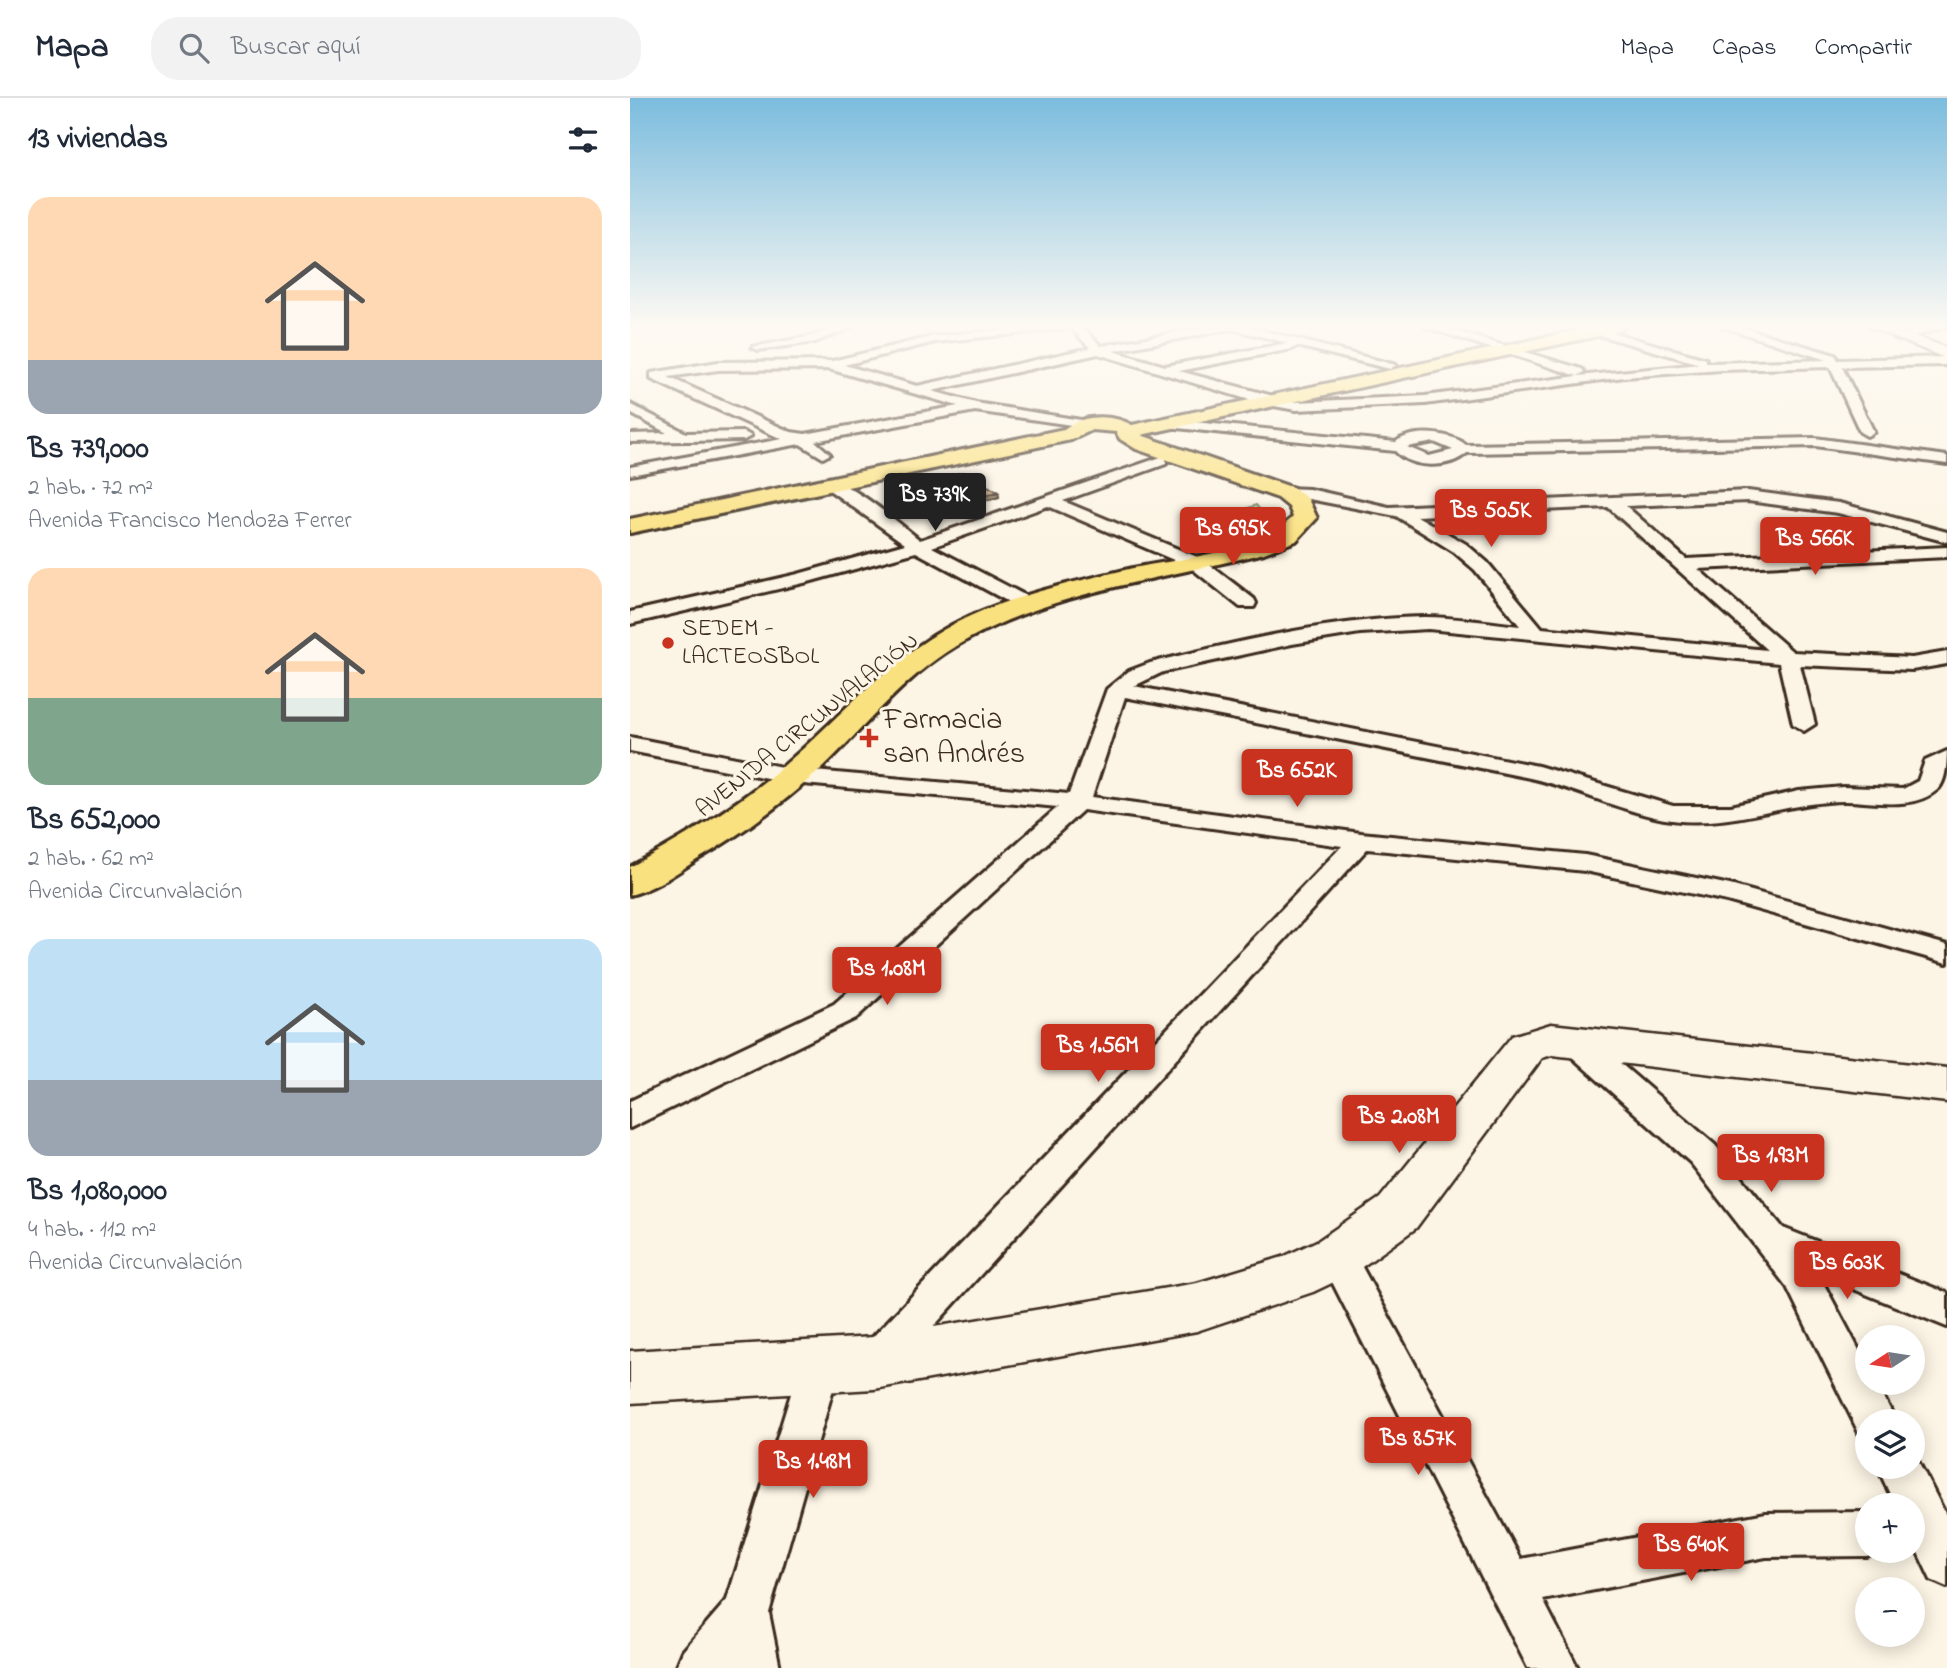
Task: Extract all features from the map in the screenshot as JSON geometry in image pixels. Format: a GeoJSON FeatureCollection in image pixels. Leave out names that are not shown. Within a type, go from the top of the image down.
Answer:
{"type":"FeatureCollection","features":[{"type":"Feature","properties":{"kind":"highway"},"geometry":{"type":"LineString","coordinates":[[630,540],[839,489],[1100,433],[1227,400]]}},
{"type":"Feature","properties":{"kind":"highway"},"geometry":{"type":"LineString","coordinates":[[1100,433],[1271,400]]}},
{"type":"Feature","properties":{"kind":"highway"},"geometry":{"type":"LineString","coordinates":[[1100,433],[1161,461],[1269,491]]}},
{"type":"Feature","properties":{"kind":"highway"},"geometry":{"type":"LineString","coordinates":[[1100,433],[1143,445],[1269,491]]}},
{"type":"Feature","properties":{"kind":"highway"},"geometry":{"type":"LineString","coordinates":[[630,526],[839,489]]}},
{"type":"Feature","properties":{"kind":"highway","name":"AVENIDA CIRCUNVALACIÓN"},"geometry":{"type":"LineString","coordinates":[[630,857],[697,817],[763,769],[905,643],[950,618],[1019,599],[1186,559],[1267,544],[1296,529],[1305,518],[1304,510],[1269,491]]}},
{"type":"Feature","properties":{"kind":"highway","name":"AVENIDA CIRCUNVALACIÓN"},"geometry":{"type":"LineString","coordinates":[[630,883],[716,831],[792,776],[914,663],[944,641],[1019,599]]}},
{"type":"Feature","properties":{"kind":"street"},"geometry":{"type":"LineString","coordinates":[[711,400],[795,437],[823,454]]}},
{"type":"Feature","properties":{"kind":"street"},"geometry":{"type":"LineString","coordinates":[[952,400],[1100,433]]}},
{"type":"Feature","properties":{"kind":"street"},"geometry":{"type":"LineString","coordinates":[[1268,401],[1296,406],[1419,400]]}},
{"type":"Feature","properties":{"kind":"street"},"geometry":{"type":"LineString","coordinates":[[1852,400],[1867,433]]}},
{"type":"Feature","properties":{"kind":"street"},"geometry":{"type":"LineString","coordinates":[[630,471],[795,437],[975,407]]}},
{"type":"Feature","properties":{"kind":"street"},"geometry":{"type":"LineString","coordinates":[[630,408],[684,437]]}},
{"type":"Feature","properties":{"kind":"street"},"geometry":{"type":"LineString","coordinates":[[1163,423],[1399,447],[1406,441],[1434,439],[1453,442],[1462,449],[1815,442],[1947,460]]}},
{"type":"Feature","properties":{"kind":"street"},"geometry":{"type":"LineString","coordinates":[[1737,428],[1867,433],[1947,450]]}},
{"type":"Feature","properties":{"kind":"street"},"geometry":{"type":"LineString","coordinates":[[1533,448],[1623,431],[1687,429]]}},
{"type":"Feature","properties":{"kind":"street"},"geometry":{"type":"LineString","coordinates":[[630,438],[795,437]]}},
{"type":"Feature","properties":{"kind":"street"},"geometry":{"type":"LineString","coordinates":[[630,618],[802,579],[918,546],[1161,461]]}},
{"type":"Feature","properties":{"kind":"street"},"geometry":{"type":"LineString","coordinates":[[839,489],[918,546],[1019,599]]}},
{"type":"Feature","properties":{"kind":"street"},"geometry":{"type":"LineString","coordinates":[[1269,491],[1309,494],[1400,512],[1729,495],[1798,500],[1947,537]]}},
{"type":"Feature","properties":{"kind":"street"},"geometry":{"type":"LineString","coordinates":[[1048,500],[1186,559],[1247,603]]}},
{"type":"Feature","properties":{"kind":"street"},"geometry":{"type":"LineString","coordinates":[[1610,500],[1788,658],[1804,724]]}},
{"type":"Feature","properties":{"kind":"street"},"geometry":{"type":"LineString","coordinates":[[1400,512],[1460,548],[1481,566],[1535,632]]}},
{"type":"Feature","properties":{"kind":"street"},"geometry":{"type":"LineString","coordinates":[[1682,564],[1947,552]]}},
{"type":"Feature","properties":{"kind":"street"},"geometry":{"type":"LineString","coordinates":[[630,1115],[845,1012],[1078,802],[1117,689],[1136,675],[1157,667],[1362,626],[1428,623],[1788,658],[1912,664],[1947,657]]}},
{"type":"Feature","properties":{"kind":"street"},"geometry":{"type":"LineString","coordinates":[[1117,689],[1538,773],[1672,813],[1731,813],[1800,798],[1843,794],[1907,796],[1929,785],[1933,766],[1947,758]]}},
{"type":"Feature","properties":{"kind":"street"},"geometry":{"type":"LineString","coordinates":[[630,744],[792,776],[1078,802],[1361,841],[1586,863],[1730,893],[1947,954]]}},
{"type":"Feature","properties":{"kind":"street"},"geometry":{"type":"LineString","coordinates":[[874,1363],[1361,841]]}},
{"type":"Feature","properties":{"kind":"street"},"geometry":{"type":"LineString","coordinates":[[630,1377],[874,1363],[1197,1307],[1296,1276],[1337,1256],[1398,1213],[1527,1047],[1551,1039],[1947,1085]]}},
{"type":"Feature","properties":{"kind":"street"},"geometry":{"type":"LineString","coordinates":[[1573,1040],[1703,1154],[1800,1276],[1869,1409]]}},
{"type":"Feature","properties":{"kind":"street"},"geometry":{"type":"LineString","coordinates":[[1769,1238],[1947,1310]]}},
{"type":"Feature","properties":{"kind":"street"},"geometry":{"type":"LineString","coordinates":[[1337,1256],[1554,1668]]}},
{"type":"Feature","properties":{"kind":"street"},"geometry":{"type":"LineString","coordinates":[[701,1668],[746,1613],[819,1368]]}},
{"type":"Feature","properties":{"kind":"street"},"geometry":{"type":"LineString","coordinates":[[1904,1479],[1931,1544]]}},
{"type":"Feature","properties":{"kind":"street"},"geometry":{"type":"LineString","coordinates":[[1510,1584],[1766,1535],[1855,1534]]}},
{"type":"Feature","properties":{"kind":"street"},"geometry":{"type":"LineString","coordinates":[[746,1613],[756,1668]]}},
{"type":"Feature","properties":{"kind":"green space"},"geometry":{"type":"Polygon","coordinates":[[[808,493],[813,497],[630,535],[630,530],[808,493]]]}},
{"type":"Feature","properties":{"kind":"green space"},"geometry":{"type":"Polygon","coordinates":[[[1256,505],[1265,516],[1250,528],[1228,536],[1203,526],[1256,505]]]}},
{"type":"Feature","properties":{"kind":"building"},"geometry":{"type":"Polygon","coordinates":[[[964,472],[998,492],[945,505],[912,484],[964,472]]]}},
{"type":"Feature","properties":{"kind":"place","name":"SEDEM - LACTEOSBOL"},"geometry":{"type":"Point","coordinates":[668,643]}},
{"type":"Feature","properties":{"kind":"place","name":"Farmacia san Andrés"},"geometry":{"type":"Point","coordinates":[869,738]}}]}
